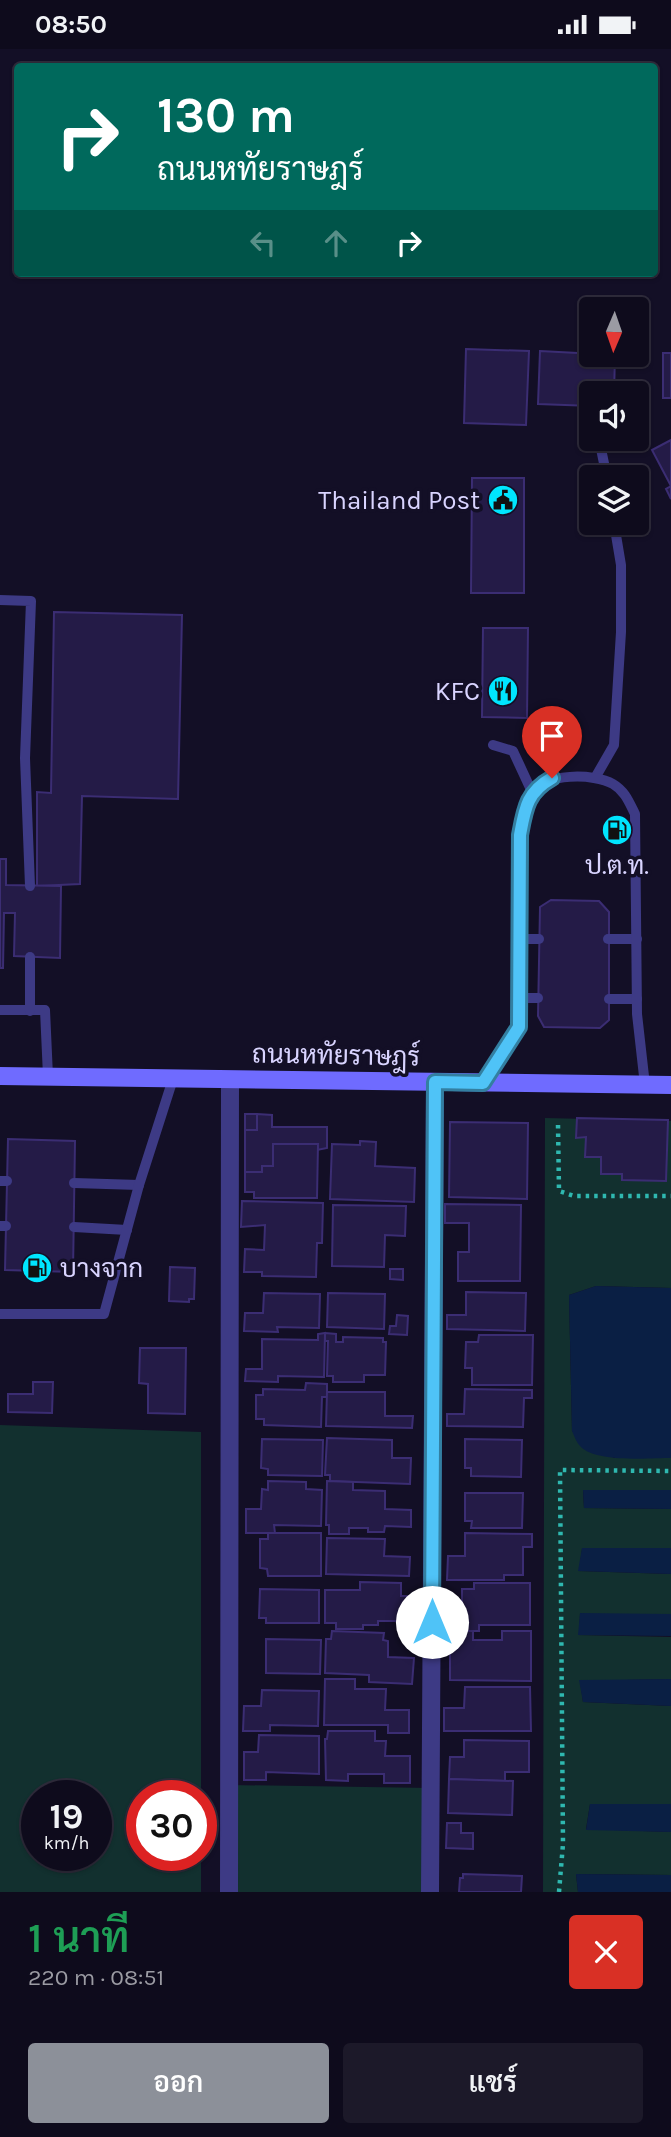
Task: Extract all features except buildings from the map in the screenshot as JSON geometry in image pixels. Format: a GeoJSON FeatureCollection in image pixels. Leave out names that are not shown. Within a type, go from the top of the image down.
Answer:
{"type":"FeatureCollection","features":[{"type":"Feature","properties":{"kind":"main road","name":"ถนนหทัยราษฎร์"},"geometry":{"type":"LineString","coordinates":[[0,1076],[671,1085]]}},
{"type":"Feature","properties":{"kind":"street"},"geometry":{"type":"LineString","coordinates":[[229,1892],[230,1080]]}},
{"type":"Feature","properties":{"kind":"street"},"geometry":{"type":"LineString","coordinates":[[430,1892],[435,1082]]}},
{"type":"Feature","properties":{"kind":"lane"},"geometry":{"type":"LineString","coordinates":[[595,778],[614,745],[621,632],[621,565],[616,535]]}},
{"type":"Feature","properties":{"kind":"lane"},"geometry":{"type":"LineString","coordinates":[[0,600],[31,601],[25,758],[30,886]]}},
{"type":"Feature","properties":{"kind":"lane"},"geometry":{"type":"LineString","coordinates":[[493,745],[513,751],[532,792]]}},
{"type":"Feature","properties":{"kind":"lane"},"geometry":{"type":"LineString","coordinates":[[483,1083],[519,1027],[520,835],[525,811],[532,792],[552,778],[595,778],[612,783],[626,796],[635,814],[637,999],[646,1085]]}},
{"type":"Feature","properties":{"kind":"lane"},"geometry":{"type":"LineString","coordinates":[[520,939],[540,939]]}},
{"type":"Feature","properties":{"kind":"lane"},"geometry":{"type":"LineString","coordinates":[[608,939],[637,939]]}},
{"type":"Feature","properties":{"kind":"lane"},"geometry":{"type":"LineString","coordinates":[[30,957],[30,1011]]}},
{"type":"Feature","properties":{"kind":"lane"},"geometry":{"type":"LineString","coordinates":[[519,998],[538,998]]}},
{"type":"Feature","properties":{"kind":"lane"},"geometry":{"type":"LineString","coordinates":[[609,999],[637,999]]}},
{"type":"Feature","properties":{"kind":"lane"},"geometry":{"type":"LineString","coordinates":[[0,1010],[45,1010],[48,1076]]}},
{"type":"Feature","properties":{"kind":"lane"},"geometry":{"type":"LineString","coordinates":[[0,1314],[104,1314],[139,1185],[173,1079]]}},
{"type":"Feature","properties":{"kind":"lane"},"geometry":{"type":"LineString","coordinates":[[74,1183],[139,1185]]}},
{"type":"Feature","properties":{"kind":"lane"},"geometry":{"type":"LineString","coordinates":[[74,1227],[127,1230]]}},
{"type":"Feature","properties":{"kind":"path"},"geometry":{"type":"LineString","coordinates":[[558,1125],[559,1191],[573,1196],[671,1196]]}},
{"type":"Feature","properties":{"kind":"path"},"geometry":{"type":"LineString","coordinates":[[559,1892],[563,1843],[560,1470],[671,1471]]}},
{"type":"Feature","properties":{"kind":"green space"},"geometry":{"type":"Polygon","coordinates":[[[545,1118],[671,1121],[671,1288],[596,1286],[569,1295],[572,1431],[614,1458],[671,1458],[671,1490],[583,1490],[584,1508],[671,1509],[671,1548],[582,1549],[579,1571],[671,1574],[671,1614],[580,1614],[579,1635],[671,1637],[671,1679],[580,1681],[583,1702],[671,1706],[671,1804],[590,1804],[586,1829],[671,1832],[671,1875],[576,1874],[578,1892],[543,1892],[545,1118]]]}},
{"type":"Feature","properties":{"kind":"green space"},"geometry":{"type":"Polygon","coordinates":[[[0,1425],[201,1432],[201,1780],[126,1780],[126,1871],[201,1871],[201,1892],[0,1892],[0,1425]]]}},
{"type":"Feature","properties":{"kind":"green space"},"geometry":{"type":"Polygon","coordinates":[[[229,1785],[431,1788],[430,1892],[229,1892],[229,1785]]]}},
{"type":"Feature","properties":{"kind":"water"},"geometry":{"type":"Polygon","coordinates":[[[596,1286],[671,1288],[671,1458],[597,1455],[580,1446],[574,1436],[569,1295],[596,1286]]]}},
{"type":"Feature","properties":{"kind":"water"},"geometry":{"type":"Polygon","coordinates":[[[583,1490],[671,1490],[671,1509],[584,1508],[583,1490]]]}},
{"type":"Feature","properties":{"kind":"water"},"geometry":{"type":"Polygon","coordinates":[[[582,1548],[671,1548],[671,1574],[578,1571],[582,1548]]]}},
{"type":"Feature","properties":{"kind":"water"},"geometry":{"type":"Polygon","coordinates":[[[580,1613],[671,1614],[671,1636],[578,1635],[580,1613]]]}},
{"type":"Feature","properties":{"kind":"water"},"geometry":{"type":"Polygon","coordinates":[[[671,1679],[671,1706],[583,1702],[579,1680],[671,1679]]]}},
{"type":"Feature","properties":{"kind":"water"},"geometry":{"type":"Polygon","coordinates":[[[590,1804],[671,1804],[671,1832],[586,1830],[590,1804]]]}},
{"type":"Feature","properties":{"kind":"water"},"geometry":{"type":"Polygon","coordinates":[[[576,1874],[671,1875],[671,1892],[578,1892],[576,1874]]]}},
{"type":"Feature","properties":{"kind":"place","name":"Thailand Post"},"geometry":{"type":"Point","coordinates":[503,500]}},
{"type":"Feature","properties":{"kind":"place","name":"KFC"},"geometry":{"type":"Point","coordinates":[503,691]}},
{"type":"Feature","properties":{"kind":"place","name":"ป.ต.ท."},"geometry":{"type":"Point","coordinates":[617,830]}},
{"type":"Feature","properties":{"kind":"place","name":"บางจาก"},"geometry":{"type":"Point","coordinates":[37,1268]}},
{"type":"Feature","properties":{"kind":"route"},"geometry":{"type":"LineString","coordinates":[[432,1622],[435,1082],[483,1083],[519,1027],[520,835],[532,792],[552,778]]}}]}
